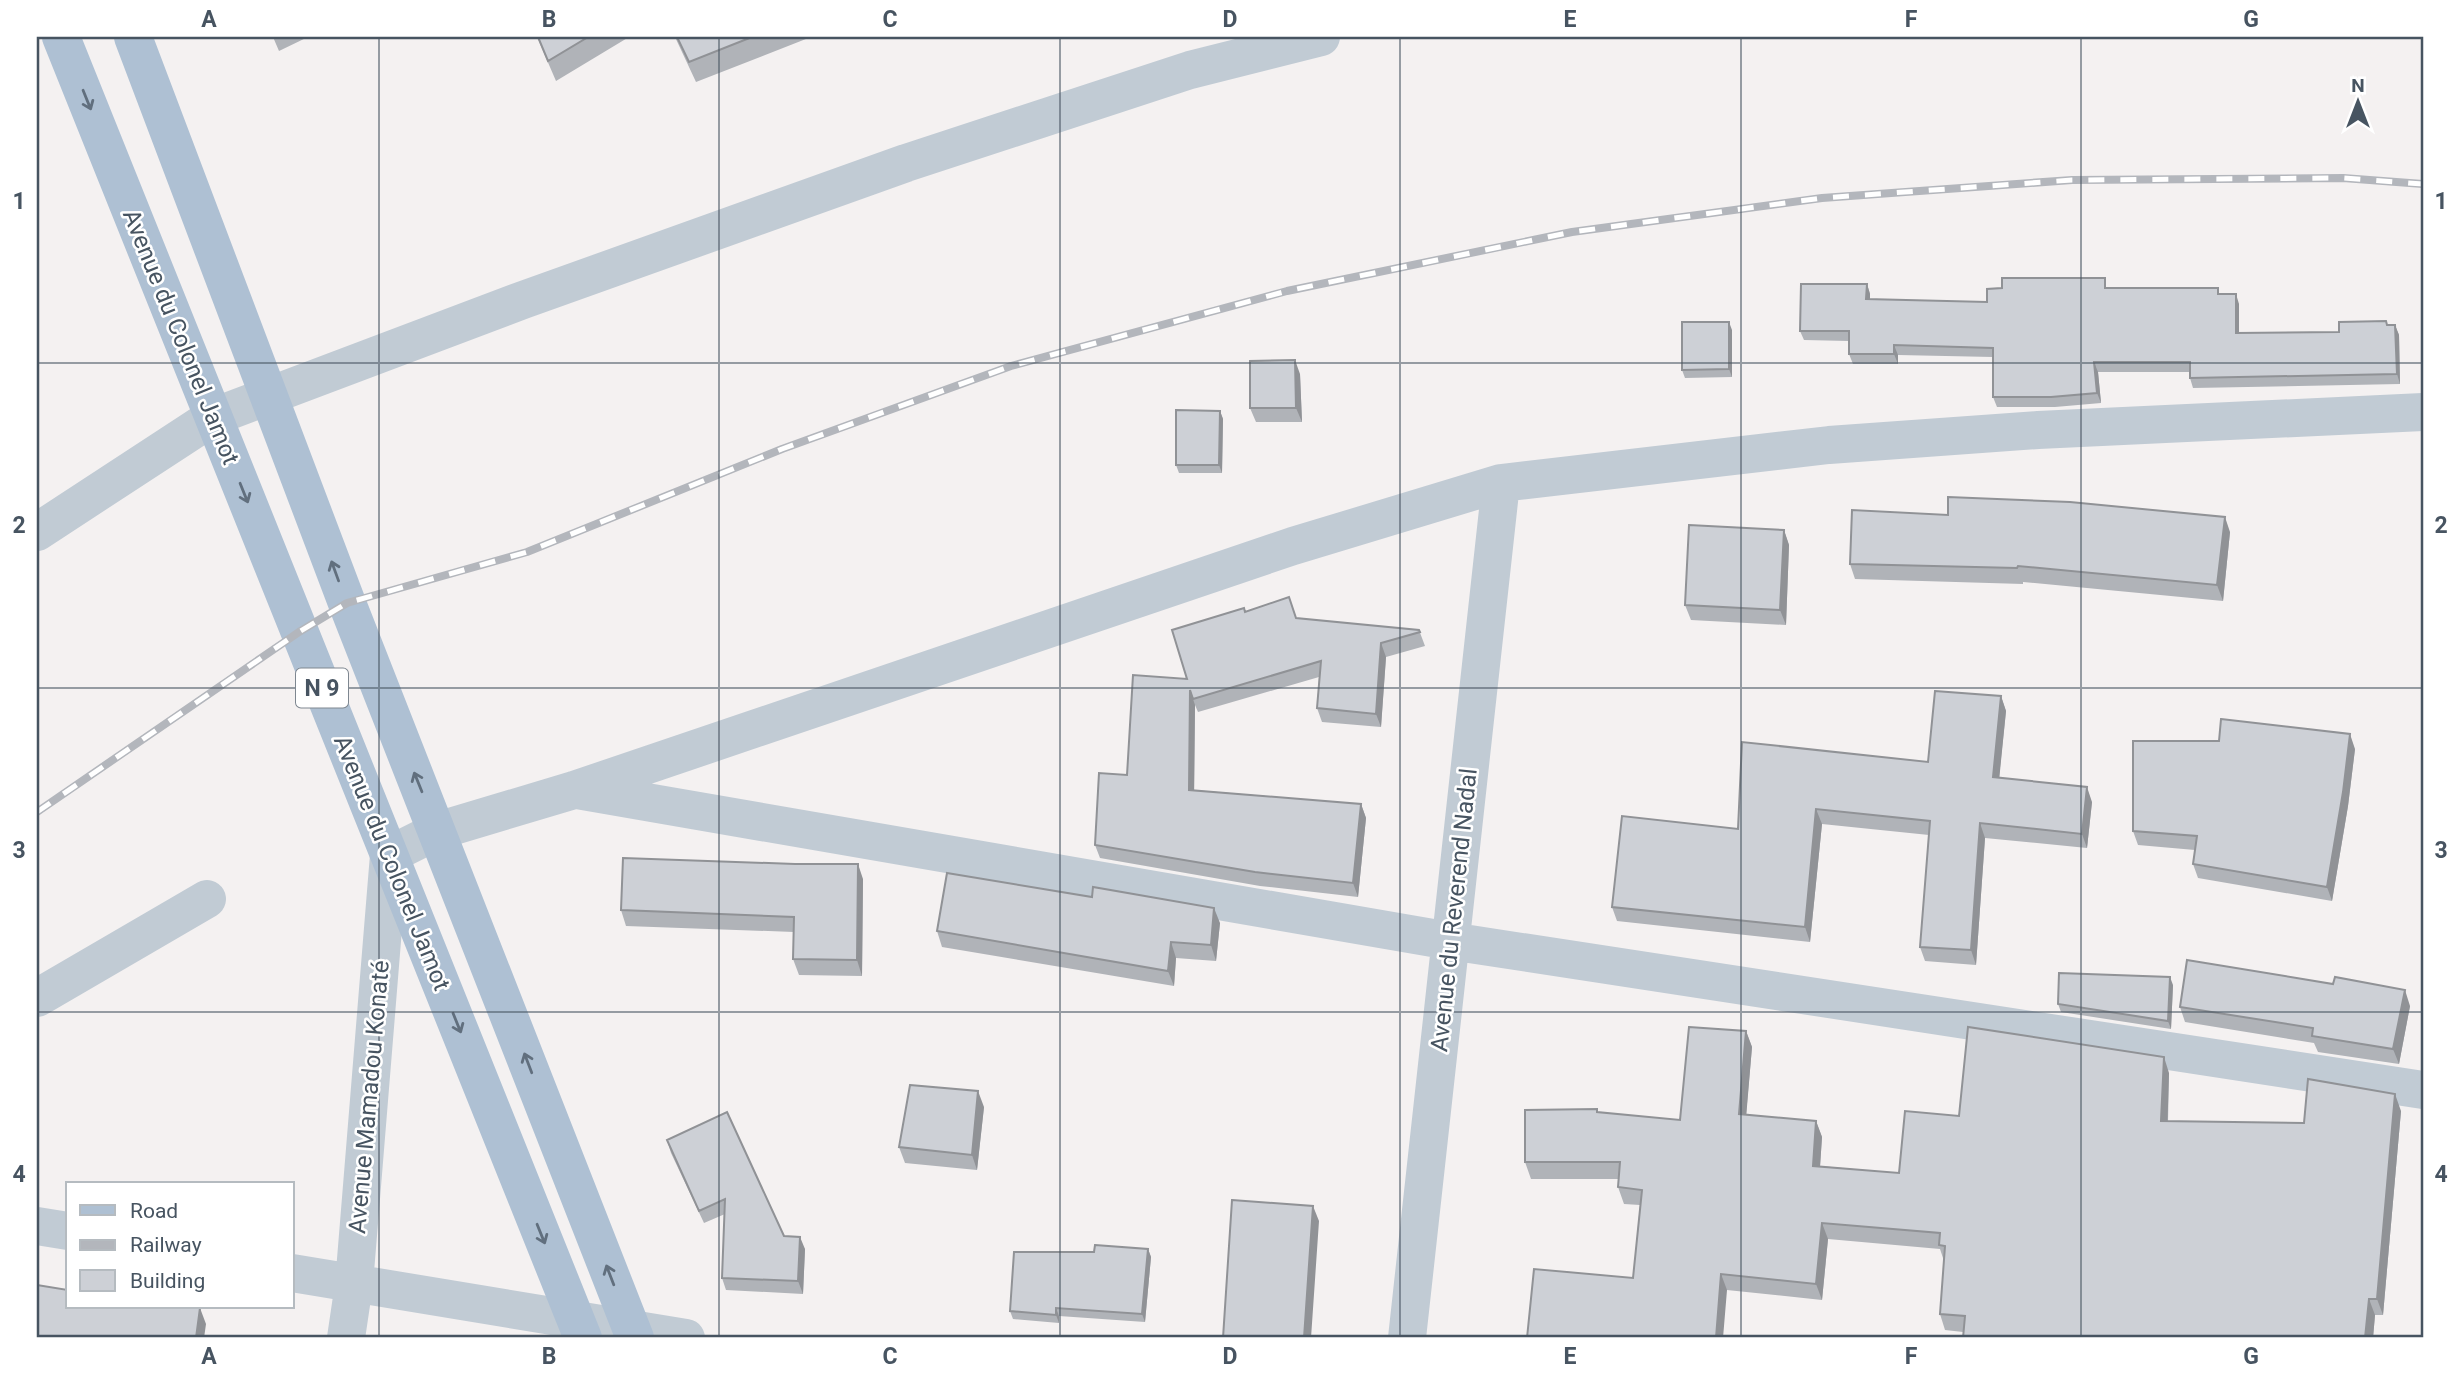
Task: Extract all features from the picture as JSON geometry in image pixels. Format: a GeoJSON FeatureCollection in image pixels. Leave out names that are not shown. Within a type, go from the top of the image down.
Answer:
{"type":"FeatureCollection","features":[{"type":"Feature","properties":{"kind":"main road","name":"Avenue du Colonel Jamot"},"geometry":{"type":"LineString","coordinates":[[61,37],[579,1329]]}},
{"type":"Feature","properties":{"kind":"main road","name":"N 9"},"geometry":{"type":"LineString","coordinates":[[134,37],[347,603],[634,1334]]}},
{"type":"Feature","properties":{"kind":"street"},"geometry":{"type":"LineString","coordinates":[[37,532],[213,417],[270,395],[523,300],[906,163],[1190,70],[1321,37]]}},
{"type":"Feature","properties":{"kind":"street"},"geometry":{"type":"LineString","coordinates":[[389,855],[437,831],[574,790],[1293,546],[1501,483],[1829,445],[2038,430],[2423,412]]}},
{"type":"Feature","properties":{"kind":"street","name":"Avenue du Reverend Nadal"},"geometry":{"type":"LineString","coordinates":[[1407,1338],[1501,483]]}},
{"type":"Feature","properties":{"kind":"street"},"geometry":{"type":"LineString","coordinates":[[574,790],[1450,941],[2423,1090]]}},
{"type":"Feature","properties":{"kind":"street","name":"Avenue Mamadou Konaté"},"geometry":{"type":"LineString","coordinates":[[346,1338],[354,1284],[389,855]]}},
{"type":"Feature","properties":{"kind":"street"},"geometry":{"type":"LineString","coordinates":[[37,998],[206,899]]}},
{"type":"Feature","properties":{"kind":"street"},"geometry":{"type":"LineString","coordinates":[[37,1226],[66,1231]]}},
{"type":"Feature","properties":{"kind":"street"},"geometry":{"type":"LineString","coordinates":[[294,1273],[579,1329],[686,1338]]}},
{"type":"Feature","properties":{"kind":"building"},"geometry":{"type":"Polygon","coordinates":[[[538,37],[588,37],[548,61],[538,37]]]}},
{"type":"Feature","properties":{"kind":"building"},"geometry":{"type":"Polygon","coordinates":[[[677,37],[752,37],[689,62],[677,37]]]}},
{"type":"Feature","properties":{"kind":"building"},"geometry":{"type":"Polygon","coordinates":[[[2002,278],[2105,278],[2105,288],[2218,288],[2218,294],[2236,294],[2236,333],[2339,332],[2339,322],[2386,321],[2387,325],[2395,325],[2397,374],[2190,378],[2190,362],[2094,362],[2097,393],[2051,397],[1993,397],[1993,348],[1894,345],[1894,354],[1849,354],[1849,331],[1800,331],[1801,284],[1867,284],[1866,299],[1987,302],[1987,289],[2002,288],[2002,278]]]}},
{"type":"Feature","properties":{"kind":"building"},"geometry":{"type":"Polygon","coordinates":[[[1682,322],[1729,322],[1729,369],[1682,370],[1682,322]]]}},
{"type":"Feature","properties":{"kind":"building"},"geometry":{"type":"Polygon","coordinates":[[[1295,360],[1296,408],[1250,408],[1250,361],[1295,360]]]}},
{"type":"Feature","properties":{"kind":"building"},"geometry":{"type":"Polygon","coordinates":[[[1176,410],[1220,411],[1219,465],[1176,465],[1176,410]]]}},
{"type":"Feature","properties":{"kind":"building"},"geometry":{"type":"Polygon","coordinates":[[[1948,497],[2070,502],[2225,517],[2217,585],[2018,566],[1850,564],[1852,510],[1948,515],[1948,497]]]}},
{"type":"Feature","properties":{"kind":"building"},"geometry":{"type":"Polygon","coordinates":[[[1689,525],[1784,530],[1780,610],[1685,605],[1689,525]]]}},
{"type":"Feature","properties":{"kind":"building"},"geometry":{"type":"Polygon","coordinates":[[[1289,597],[1296,618],[1420,632],[1381,643],[1376,714],[1317,708],[1321,661],[1193,699],[1190,690],[1189,790],[1361,804],[1353,883],[1255,872],[1095,845],[1099,773],[1127,775],[1133,675],[1187,679],[1172,630],[1244,608],[1245,612],[1289,597]]]}},
{"type":"Feature","properties":{"kind":"building"},"geometry":{"type":"Polygon","coordinates":[[[1935,691],[2001,696],[1993,777],[2087,787],[2082,834],[1980,823],[1971,950],[1920,947],[1930,821],[1816,809],[1805,927],[1612,907],[1622,816],[1738,829],[1742,742],[1928,762],[1935,691]]]}},
{"type":"Feature","properties":{"kind":"building"},"geometry":{"type":"Polygon","coordinates":[[[2221,719],[2350,734],[2327,887],[2193,864],[2197,836],[2133,831],[2133,741],[2219,741],[2221,719]]]}},
{"type":"Feature","properties":{"kind":"building"},"geometry":{"type":"Polygon","coordinates":[[[623,858],[858,864],[857,960],[793,959],[794,917],[621,910],[623,858]]]}},
{"type":"Feature","properties":{"kind":"building"},"geometry":{"type":"Polygon","coordinates":[[[947,873],[1092,897],[1093,887],[1214,908],[1211,945],[1171,942],[1168,971],[937,931],[947,873]]]}},
{"type":"Feature","properties":{"kind":"building"},"geometry":{"type":"Polygon","coordinates":[[[2187,960],[2333,984],[2335,977],[2405,990],[2393,1049],[2312,1036],[2313,1028],[2180,1007],[2187,960]]]}},
{"type":"Feature","properties":{"kind":"building"},"geometry":{"type":"Polygon","coordinates":[[[2059,973],[2170,977],[2168,1021],[2058,1004],[2059,973]]]}},
{"type":"Feature","properties":{"kind":"building"},"geometry":{"type":"Polygon","coordinates":[[[1689,1027],[1746,1031],[1739,1114],[1816,1121],[1813,1166],[1899,1173],[1905,1111],[1959,1116],[1968,1027],[2164,1057],[2161,1121],[2304,1123],[2308,1079],[2395,1094],[2377,1299],[2369,1299],[2365,1338],[1963,1338],[1965,1316],[1940,1314],[1945,1246],[1939,1245],[1940,1233],[1822,1223],[1816,1284],[1721,1274],[1716,1338],[1527,1338],[1534,1269],[1633,1278],[1642,1190],[1618,1187],[1620,1162],[1525,1162],[1525,1110],[1597,1109],[1597,1112],[1680,1120],[1689,1027]]]}},
{"type":"Feature","properties":{"kind":"building"},"geometry":{"type":"Polygon","coordinates":[[[910,1085],[978,1091],[972,1155],[899,1147],[910,1085]]]}},
{"type":"Feature","properties":{"kind":"building"},"geometry":{"type":"Polygon","coordinates":[[[727,1112],[784,1236],[800,1237],[798,1281],[722,1278],[725,1199],[699,1211],[667,1140],[727,1112]]]}},
{"type":"Feature","properties":{"kind":"building"},"geometry":{"type":"Polygon","coordinates":[[[1232,1200],[1313,1206],[1304,1338],[1223,1338],[1232,1200]]]}},
{"type":"Feature","properties":{"kind":"building"},"geometry":{"type":"Polygon","coordinates":[[[1095,1245],[1148,1249],[1142,1314],[1056,1308],[1056,1315],[1010,1311],[1014,1252],[1094,1252],[1095,1245]]]}},
{"type":"Feature","properties":{"kind":"building"},"geometry":{"type":"Polygon","coordinates":[[[37,1285],[66,1290],[66,1308],[200,1308],[196,1338],[37,1338],[37,1285]]]}},
{"type":"Feature","properties":{"kind":"railway"},"geometry":{"type":"LineString","coordinates":[[37,812],[299,632],[347,603],[527,552],[782,449],[1011,366],[1287,291],[1572,232],[1822,198],[2072,180],[2343,178],[2423,184]]}}]}
